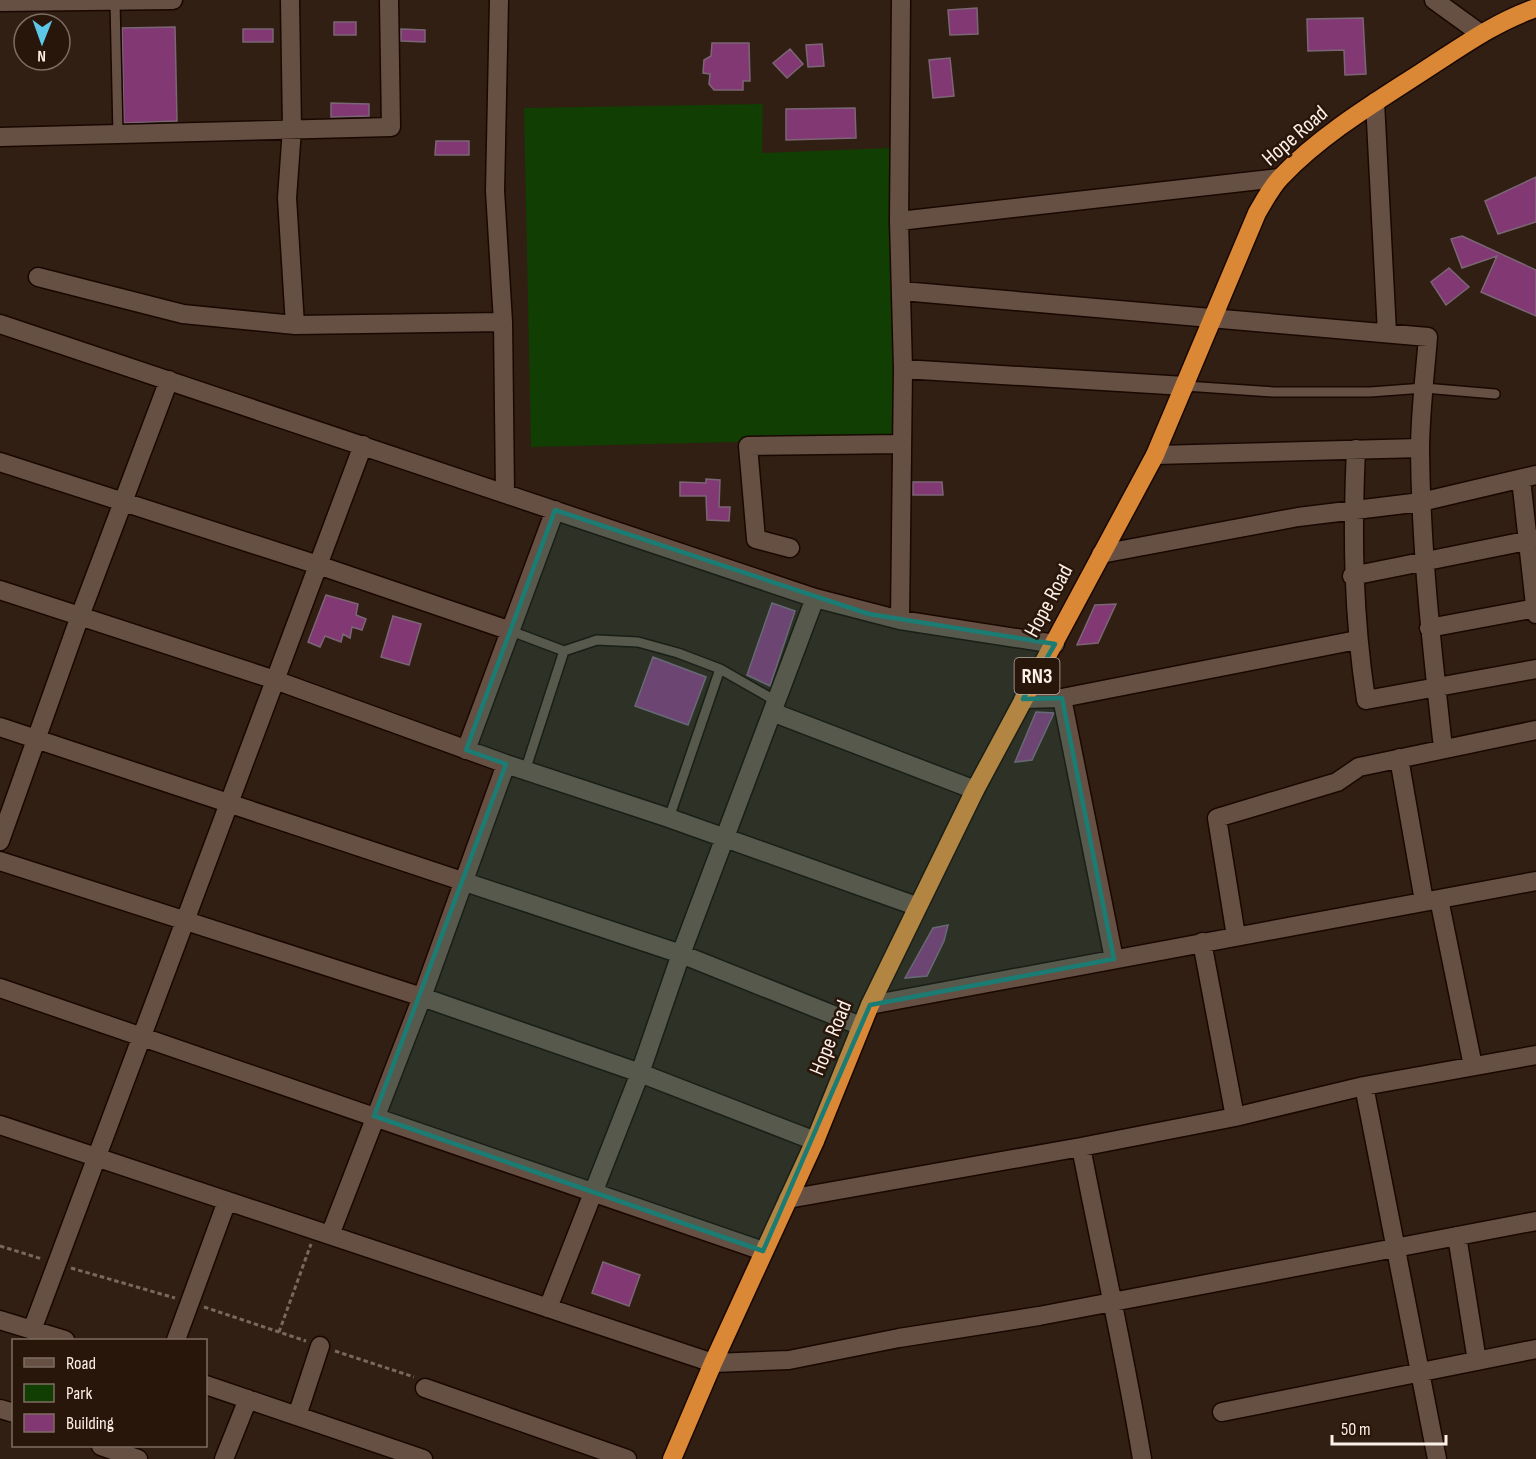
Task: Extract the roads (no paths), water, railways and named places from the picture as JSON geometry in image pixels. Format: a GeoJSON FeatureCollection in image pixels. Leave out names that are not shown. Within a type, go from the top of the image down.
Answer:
{"type":"FeatureCollection","features":[{"type":"Feature","properties":{"kind":"highway","name":"Hope Road"},"geometry":{"type":"LineString","coordinates":[[672,1459],[763,1251],[815,1141],[870,1005],[916,906],[1023,699],[1055,644],[1155,455],[1257,213],[1279,178],[1296,161],[1375,102],[1481,34],[1502,22],[1536,8]]}},
{"type":"Feature","properties":{"kind":"street"},"geometry":{"type":"LineString","coordinates":[[0,2],[173,0]]}},
{"type":"Feature","properties":{"kind":"street"},"geometry":{"type":"LineString","coordinates":[[290,0],[292,129],[287,198],[295,325]]}},
{"type":"Feature","properties":{"kind":"street"},"geometry":{"type":"LineString","coordinates":[[0,137],[391,127],[389,0]]}},
{"type":"Feature","properties":{"kind":"street"},"geometry":{"type":"LineString","coordinates":[[498,0],[495,191],[503,322],[505,493]]}},
{"type":"Feature","properties":{"kind":"street"},"geometry":{"type":"LineString","coordinates":[[900,620],[903,369],[899,221],[901,0]]}},
{"type":"Feature","properties":{"kind":"street"},"geometry":{"type":"LineString","coordinates":[[1434,0],[1481,34]]}},
{"type":"Feature","properties":{"kind":"street"},"geometry":{"type":"LineString","coordinates":[[1375,102],[1387,333]]}},
{"type":"Feature","properties":{"kind":"street"},"geometry":{"type":"LineString","coordinates":[[899,221],[1279,178]]}},
{"type":"Feature","properties":{"kind":"street"},"geometry":{"type":"LineString","coordinates":[[38,278],[183,314],[295,325],[503,322]]}},
{"type":"Feature","properties":{"kind":"street"},"geometry":{"type":"LineString","coordinates":[[902,291],[1428,337],[1420,448],[1424,564],[1443,748]]}},
{"type":"Feature","properties":{"kind":"street"},"geometry":{"type":"LineString","coordinates":[[0,324],[815,598],[900,620],[1055,644]]}},
{"type":"Feature","properties":{"kind":"street"},"geometry":{"type":"LineString","coordinates":[[903,369],[1185,386]]}},
{"type":"Feature","properties":{"kind":"street"},"geometry":{"type":"LineString","coordinates":[[0,842],[35,738],[168,380]]}},
{"type":"Feature","properties":{"kind":"street"},"geometry":{"type":"LineString","coordinates":[[790,548],[756,539],[748,446],[902,444]]}},
{"type":"Feature","properties":{"kind":"street"},"geometry":{"type":"LineString","coordinates":[[32,1330],[363,446]]}},
{"type":"Feature","properties":{"kind":"street"},"geometry":{"type":"LineString","coordinates":[[1155,455],[1420,448]]}},
{"type":"Feature","properties":{"kind":"street"},"geometry":{"type":"LineString","coordinates":[[1356,449],[1352,576],[1357,640],[1366,700],[1536,669]]}},
{"type":"Feature","properties":{"kind":"street"},"geometry":{"type":"LineString","coordinates":[[0,462],[318,565],[511,631]]}},
{"type":"Feature","properties":{"kind":"street"},"geometry":{"type":"LineString","coordinates":[[1101,554],[1299,517],[1422,502],[1529,477],[1536,614]]}},
{"type":"Feature","properties":{"kind":"street"},"geometry":{"type":"LineString","coordinates":[[466,750],[555,510]]}},
{"type":"Feature","properties":{"kind":"street"},"geometry":{"type":"LineString","coordinates":[[1352,576],[1424,564],[1532,540]]}},
{"type":"Feature","properties":{"kind":"street"},"geometry":{"type":"LineString","coordinates":[[0,591],[275,680],[525,771],[669,818],[916,906]]}},
{"type":"Feature","properties":{"kind":"street"},"geometry":{"type":"LineString","coordinates":[[548,1308],[640,1073],[681,954],[815,598]]}},
{"type":"Feature","properties":{"kind":"street"},"geometry":{"type":"LineString","coordinates":[[1429,628],[1536,608]]}},
{"type":"Feature","properties":{"kind":"street"},"geometry":{"type":"LineString","coordinates":[[1023,699],[1062,698],[1357,640]]}},
{"type":"Feature","properties":{"kind":"street"},"geometry":{"type":"LineString","coordinates":[[1062,698],[1114,959]]}},
{"type":"Feature","properties":{"kind":"street"},"geometry":{"type":"LineString","coordinates":[[774,706],[975,790]]}},
{"type":"Feature","properties":{"kind":"street"},"geometry":{"type":"LineString","coordinates":[[0,727],[681,954],[861,1026]]}},
{"type":"Feature","properties":{"kind":"street"},"geometry":{"type":"LineString","coordinates":[[1236,936],[1217,818],[1337,782],[1359,767],[1536,730]]}},
{"type":"Feature","properties":{"kind":"street"},"geometry":{"type":"LineString","coordinates":[[1399,758],[1473,1066]]}},
{"type":"Feature","properties":{"kind":"street"},"geometry":{"type":"LineString","coordinates":[[323,1233],[422,997],[506,764]]}},
{"type":"Feature","properties":{"kind":"street"},"geometry":{"type":"LineString","coordinates":[[0,861],[422,997],[640,1073],[815,1141]]}},
{"type":"Feature","properties":{"kind":"street"},"geometry":{"type":"LineString","coordinates":[[870,1005],[1536,881]]}},
{"type":"Feature","properties":{"kind":"street"},"geometry":{"type":"LineString","coordinates":[[1202,942],[1235,1117]]}},
{"type":"Feature","properties":{"kind":"street"},"geometry":{"type":"LineString","coordinates":[[0,988],[763,1251]]}},
{"type":"Feature","properties":{"kind":"street"},"geometry":{"type":"LineString","coordinates":[[788,1199],[1081,1147],[1235,1117],[1364,1086],[1536,1055]]}},
{"type":"Feature","properties":{"kind":"street"},"geometry":{"type":"LineString","coordinates":[[1364,1086],[1437,1459]]}},
{"type":"Feature","properties":{"kind":"street"},"geometry":{"type":"LineString","coordinates":[[0,1125],[713,1363],[789,1360],[1397,1249],[1536,1221]]}},
{"type":"Feature","properties":{"kind":"street"},"geometry":{"type":"LineString","coordinates":[[1081,1147],[1111,1301],[1126,1362],[1142,1459]]}},
{"type":"Feature","properties":{"kind":"street"},"geometry":{"type":"LineString","coordinates":[[177,1339],[227,1201]]}},
{"type":"Feature","properties":{"kind":"street"},"geometry":{"type":"LineString","coordinates":[[1458,1236],[1477,1361]]}},
{"type":"Feature","properties":{"kind":"street"},"geometry":{"type":"LineString","coordinates":[[0,1320],[59,1339]]}},
{"type":"Feature","properties":{"kind":"street"},"geometry":{"type":"LineString","coordinates":[[297,1416],[320,1346]]}},
{"type":"Feature","properties":{"kind":"street"},"geometry":{"type":"LineString","coordinates":[[1222,1412],[1536,1349]]}},
{"type":"Feature","properties":{"kind":"street"},"geometry":{"type":"LineString","coordinates":[[207,1385],[297,1416],[394,1454],[423,1459]]}},
{"type":"Feature","properties":{"kind":"street"},"geometry":{"type":"LineString","coordinates":[[425,1388],[627,1459]]}},
{"type":"Feature","properties":{"kind":"street"},"geometry":{"type":"LineString","coordinates":[[224,1459],[248,1400]]}},
{"type":"Feature","properties":{"kind":"street"},"geometry":{"type":"LineString","coordinates":[[105,1447],[134,1455]]}},
{"type":"Feature","properties":{"kind":"lane"},"geometry":{"type":"LineString","coordinates":[[115,2],[118,134]]}},
{"type":"Feature","properties":{"kind":"lane"},"geometry":{"type":"LineString","coordinates":[[1185,386],[1274,392],[1370,392],[1424,388],[1495,394]]}},
{"type":"Feature","properties":{"kind":"lane"},"geometry":{"type":"LineString","coordinates":[[511,631],[564,651],[597,640],[617,639],[678,653],[720,669],[774,706]]}},
{"type":"Feature","properties":{"kind":"lane"},"geometry":{"type":"LineString","coordinates":[[525,771],[564,651]]}},
{"type":"Feature","properties":{"kind":"lane"},"geometry":{"type":"LineString","coordinates":[[669,818],[720,669]]}}]}
